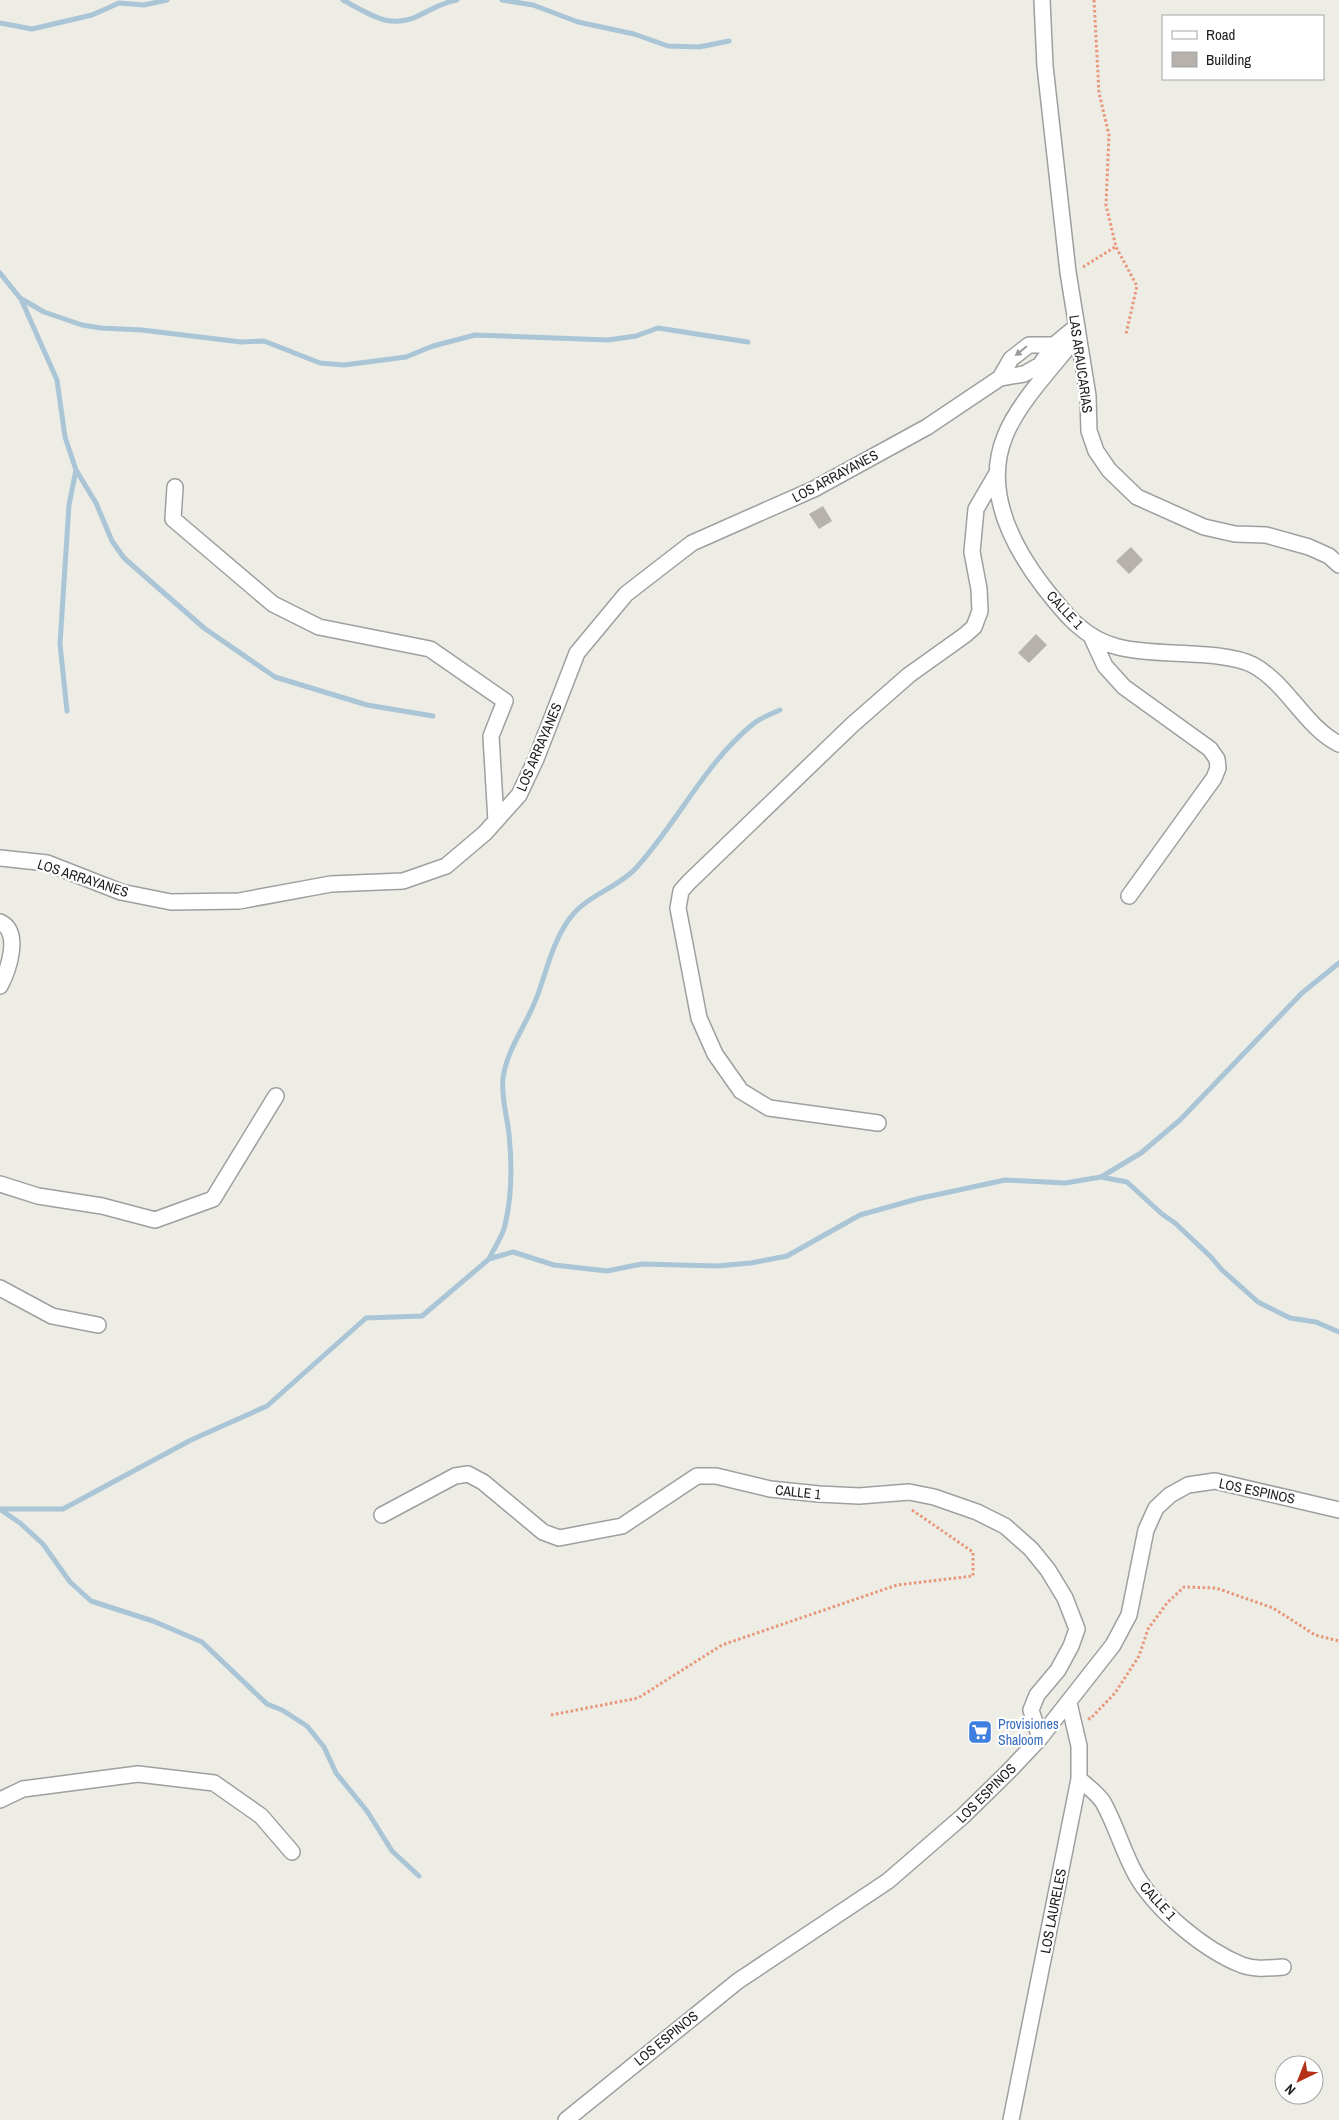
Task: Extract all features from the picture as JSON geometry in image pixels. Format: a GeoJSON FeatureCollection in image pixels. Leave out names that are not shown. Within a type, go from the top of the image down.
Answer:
{"type":"FeatureCollection","features":[{"type":"Feature","properties":{"kind":"street","name":"LAS ARAUCARIAS"},"geometry":{"type":"LineString","coordinates":[[1042,0],[1045,66],[1068,272],[1088,396],[1089,431],[1096,451],[1109,470],[1137,497],[1204,527],[1235,534],[1266,535],[1309,547],[1329,556],[1339,565]]}},
{"type":"Feature","properties":{"kind":"street","name":"LOS ARRAYANES"},"geometry":{"type":"LineString","coordinates":[[0,858],[47,863],[121,892],[171,902],[239,901],[331,884],[403,881],[446,866],[485,834],[519,795],[536,760],[576,653],[626,594],[692,543],[814,489],[927,427],[1000,378],[1024,374],[1040,366],[1054,345],[1077,331]]}},
{"type":"Feature","properties":{"kind":"street","name":"CALLE 1"},"geometry":{"type":"LineString","coordinates":[[1077,331],[1023,405],[1005,436],[997,473],[1000,507],[1013,540],[1065,614],[1092,638],[1118,647],[1156,653],[1224,658],[1252,665],[1275,681],[1301,712],[1331,740],[1339,744]]}},
{"type":"Feature","properties":{"kind":"street","name":"LOS ARRAYANES"},"geometry":{"type":"LineString","coordinates":[[1000,378],[1011,359],[1029,344],[1054,345]]}},
{"type":"Feature","properties":{"kind":"street"},"geometry":{"type":"LineString","coordinates":[[878,1123],[769,1108],[741,1091],[715,1054],[699,1018],[678,908],[681,891],[852,725],[909,675],[965,635],[974,626],[980,611],[979,589],[972,552],[976,509],[997,473]]}},
{"type":"Feature","properties":{"kind":"street"},"geometry":{"type":"LineString","coordinates":[[174,487],[173,519],[273,604],[319,627],[430,650],[505,701],[491,736],[496,821]]}},
{"type":"Feature","properties":{"kind":"street"},"geometry":{"type":"LineString","coordinates":[[1092,638],[1105,666],[1124,687],[1210,749],[1217,759],[1218,768],[1208,788],[1129,896]]}},
{"type":"Feature","properties":{"kind":"street"},"geometry":{"type":"LineString","coordinates":[[0,922],[4,924],[10,935],[12,949],[7,972],[0,986]]}},
{"type":"Feature","properties":{"kind":"street"},"geometry":{"type":"LineString","coordinates":[[0,1184],[38,1196],[102,1206],[155,1220],[212,1199],[276,1096]]}},
{"type":"Feature","properties":{"kind":"street"},"geometry":{"type":"LineString","coordinates":[[0,1288],[52,1316],[98,1325]]}},
{"type":"Feature","properties":{"kind":"street","name":"CALLE 1"},"geometry":{"type":"LineString","coordinates":[[382,1515],[455,1476],[468,1474],[484,1482],[543,1532],[559,1538],[622,1526],[697,1476],[716,1476],[770,1489],[820,1494],[859,1496],[910,1492],[934,1497],[978,1512],[1005,1526],[1042,1563],[1065,1598],[1077,1629],[1071,1646],[1058,1670],[1037,1695],[1031,1710],[1040,1738]]}},
{"type":"Feature","properties":{"kind":"street","name":"LOS ESPINOS"},"geometry":{"type":"LineString","coordinates":[[566,2120],[738,1981],[888,1881],[963,1816],[1040,1738],[1113,1645],[1129,1615],[1146,1530],[1156,1508],[1170,1495],[1188,1485],[1215,1481],[1339,1510]]}},
{"type":"Feature","properties":{"kind":"street","name":"LOS LAURELES"},"geometry":{"type":"LineString","coordinates":[[1011,2120],[1079,1779],[1079,1746],[1069,1703]]}},
{"type":"Feature","properties":{"kind":"street"},"geometry":{"type":"LineString","coordinates":[[0,1800],[23,1789],[138,1774],[214,1783],[261,1816],[292,1852]]}},
{"type":"Feature","properties":{"kind":"street","name":"CALLE 1"},"geometry":{"type":"LineString","coordinates":[[1079,1779],[1103,1802],[1122,1850],[1137,1878],[1166,1914],[1222,1954],[1243,1965],[1260,1969],[1283,1967]]}},
{"type":"Feature","properties":{"kind":"path"},"geometry":{"type":"LineString","coordinates":[[1094,0],[1098,93],[1109,135],[1106,205],[1116,247],[1137,286],[1126,334]]}},
{"type":"Feature","properties":{"kind":"path"},"geometry":{"type":"LineString","coordinates":[[1068,272],[1085,266],[1116,247]]}},
{"type":"Feature","properties":{"kind":"path"},"geometry":{"type":"LineString","coordinates":[[551,1715],[638,1698],[722,1645],[897,1585],[973,1576],[973,1552],[910,1509]]}},
{"type":"Feature","properties":{"kind":"path"},"geometry":{"type":"LineString","coordinates":[[1069,1703],[1090,1719],[1115,1693],[1139,1656],[1148,1629],[1167,1603],[1184,1587],[1216,1588],[1273,1608],[1315,1635],[1339,1640]]}},
{"type":"Feature","properties":{"kind":"building"},"geometry":{"type":"Polygon","coordinates":[[[823,506],[832,521],[819,529],[809,514],[823,506]]]}},
{"type":"Feature","properties":{"kind":"building"},"geometry":{"type":"Polygon","coordinates":[[[1131,547],[1143,560],[1129,574],[1116,561],[1131,547]]]}},
{"type":"Feature","properties":{"kind":"building"},"geometry":{"type":"Polygon","coordinates":[[[1036,634],[1047,645],[1029,663],[1018,653],[1036,634]]]}},
{"type":"Feature","properties":{"kind":"waterway"},"geometry":{"type":"LineString","coordinates":[[0,23],[32,29],[92,15],[119,3],[144,5],[167,0]]}},
{"type":"Feature","properties":{"kind":"waterway"},"geometry":{"type":"LineString","coordinates":[[343,0],[372,16],[391,21],[411,19],[443,4],[457,0]]}},
{"type":"Feature","properties":{"kind":"waterway"},"geometry":{"type":"LineString","coordinates":[[502,0],[533,5],[578,22],[634,34],[668,46],[699,47],[729,41]]}},
{"type":"Feature","properties":{"kind":"waterway"},"geometry":{"type":"LineString","coordinates":[[0,273],[20,298],[44,312],[82,325],[241,342],[264,341],[320,363],[344,365],[406,357],[433,346],[475,335],[608,340],[636,336],[658,328],[748,342]]}},
{"type":"Feature","properties":{"kind":"waterway"},"geometry":{"type":"LineString","coordinates":[[21,299],[57,380],[65,437],[76,470],[96,503],[112,541],[124,558],[204,628],[275,677],[367,705],[433,716]]}},
{"type":"Feature","properties":{"kind":"waterway"},"geometry":{"type":"LineString","coordinates":[[67,711],[60,644],[69,505],[76,470]]}},
{"type":"Feature","properties":{"kind":"waterway"},"geometry":{"type":"LineString","coordinates":[[489,1259],[504,1229],[510,1191],[510,1145],[503,1093],[505,1067],[513,1046],[534,1005],[559,936],[577,910],[629,875],[636,868],[665,832],[720,756],[736,739],[756,722],[780,710]]}},
{"type":"Feature","properties":{"kind":"waterway"},"geometry":{"type":"LineString","coordinates":[[0,1509],[63,1509],[191,1440],[267,1406],[366,1318],[422,1316],[489,1259],[513,1252],[554,1265],[607,1271],[642,1264],[717,1266],[751,1263],[787,1256],[860,1215],[917,1199],[1005,1180],[1065,1183],[1101,1177],[1141,1153],[1180,1120],[1302,993],[1339,963]]}},
{"type":"Feature","properties":{"kind":"waterway"},"geometry":{"type":"LineString","coordinates":[[1101,1177],[1127,1182],[1162,1214],[1175,1223],[1222,1270],[1258,1302],[1290,1318],[1316,1322],[1339,1332]]}},
{"type":"Feature","properties":{"kind":"waterway"},"geometry":{"type":"LineString","coordinates":[[1,1510],[20,1523],[43,1544],[70,1582],[91,1601],[153,1621],[202,1642],[267,1704],[282,1710],[307,1726],[324,1747],[336,1773],[367,1811],[392,1851],[419,1876]]}},
{"type":"Feature","properties":{"kind":"place","name":"Provisiones Shaloom"},"geometry":{"type":"Point","coordinates":[980,1732]}}]}
